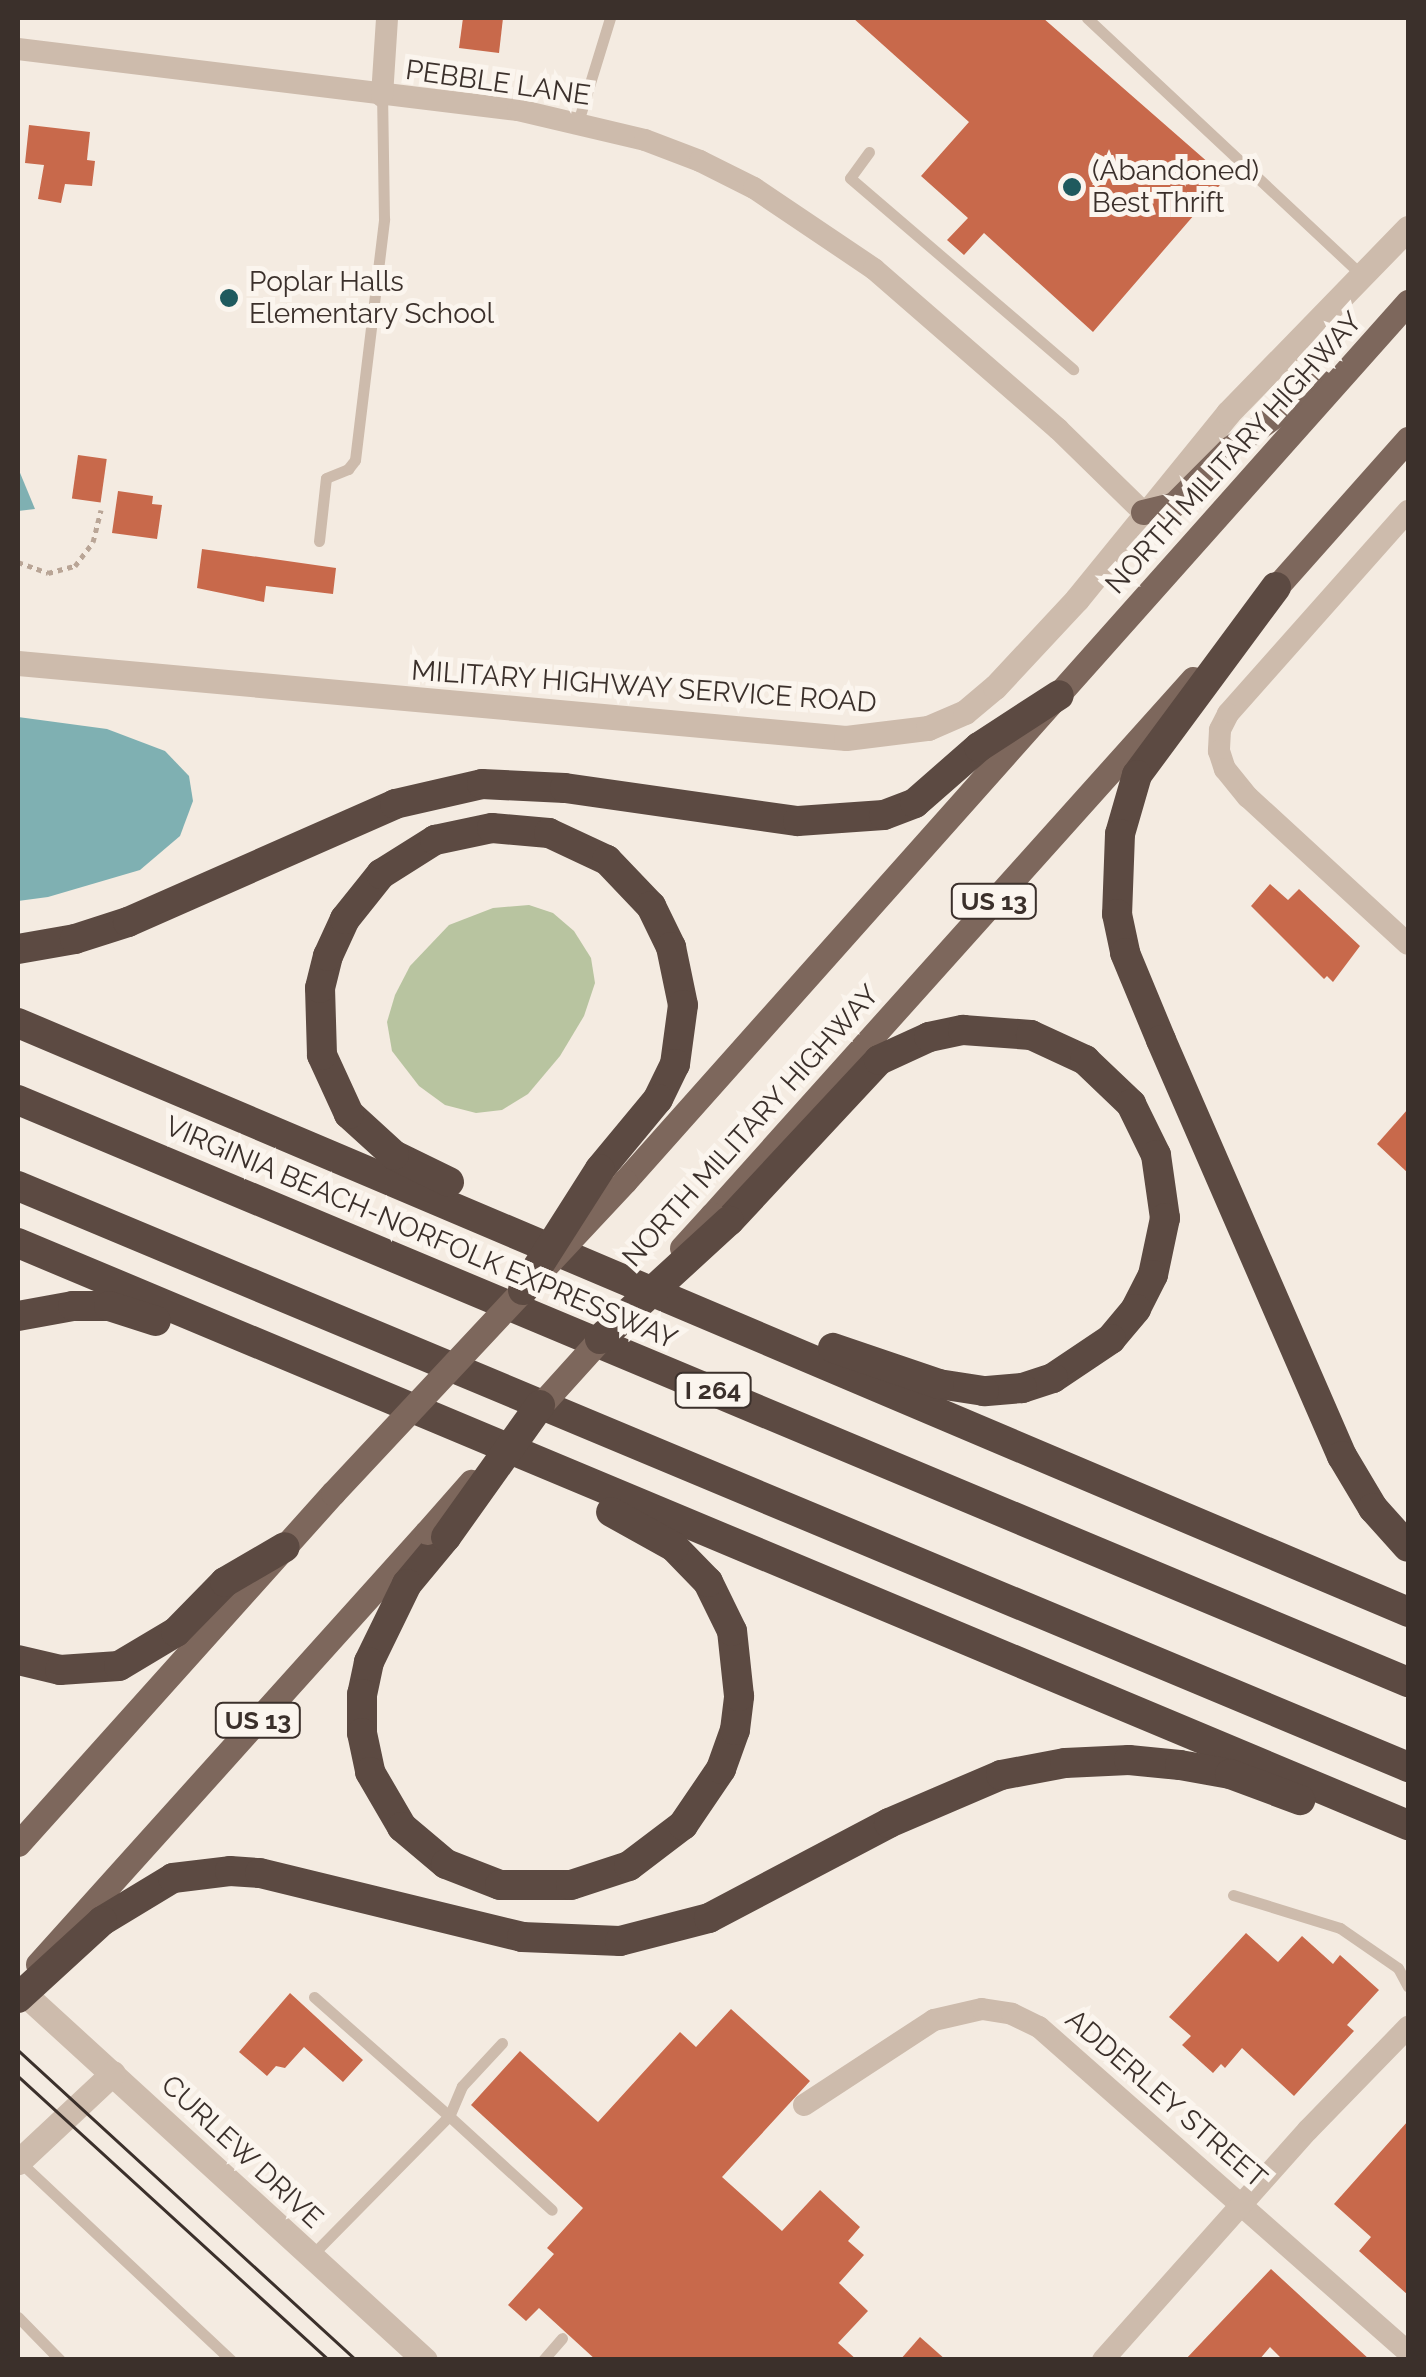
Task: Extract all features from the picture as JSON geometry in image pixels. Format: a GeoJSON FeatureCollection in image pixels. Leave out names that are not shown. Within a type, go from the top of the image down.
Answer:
{"type":"FeatureCollection","features":[{"type":"Feature","properties":{"kind":"highway"},"geometry":{"type":"LineString","coordinates":[[1276,587],[1137,775],[1120,834],[1118,914],[1126,953],[1160,1040],[1342,1456],[1374,1508],[1408,1547]]}},
{"type":"Feature","properties":{"kind":"highway"},"geometry":{"type":"LineString","coordinates":[[18,948],[75,939],[128,922],[395,804],[482,784],[565,788],[798,821],[884,814],[915,803],[979,747],[1059,696]]}},
{"type":"Feature","properties":{"kind":"highway"},"geometry":{"type":"LineString","coordinates":[[523,1290],[612,1175],[658,1099],[681,1038],[680,979],[672,947],[651,906],[607,860],[550,833],[508,828],[466,830],[406,854],[363,892],[328,956],[318,1021],[332,1086],[366,1134],[394,1155],[600,1268]]}},
{"type":"Feature","properties":{"kind":"highway"},"geometry":{"type":"LineString","coordinates":[[18,1023],[1408,1612]]}},
{"type":"Feature","properties":{"kind":"highway"},"geometry":{"type":"LineString","coordinates":[[600,1339],[879,1060],[929,1037],[997,1030],[1057,1044],[1105,1075],[1144,1126],[1160,1171],[1165,1218],[1153,1275],[1136,1309],[1111,1339],[1082,1363],[1022,1388],[984,1392],[940,1384],[872,1359],[716,1316]]}},
{"type":"Feature","properties":{"kind":"highway","name":"VIRGINIA BEACH-NORFOLK EXPRESSWAY"},"geometry":{"type":"LineString","coordinates":[[18,1100],[1408,1682]]}},
{"type":"Feature","properties":{"kind":"highway"},"geometry":{"type":"LineString","coordinates":[[18,1186],[1408,1767]]}},
{"type":"Feature","properties":{"kind":"highway"},"geometry":{"type":"LineString","coordinates":[[18,1243],[1408,1828]]}},
{"type":"Feature","properties":{"kind":"highway"},"geometry":{"type":"LineString","coordinates":[[18,1316],[73,1306],[108,1306],[298,1362]]}},
{"type":"Feature","properties":{"kind":"highway"},"geometry":{"type":"LineString","coordinates":[[446,1422],[649,1530],[688,1559],[724,1608],[732,1632],[740,1696],[735,1730],[722,1769],[683,1825],[629,1866],[571,1886],[531,1889],[500,1885],[446,1864],[425,1850],[384,1801],[370,1772],[362,1733],[362,1694],[368,1662],[406,1584],[436,1534],[540,1405]]}},
{"type":"Feature","properties":{"kind":"highway"},"geometry":{"type":"LineString","coordinates":[[18,1660],[60,1670],[119,1666],[176,1632],[226,1582],[285,1547]]}},
{"type":"Feature","properties":{"kind":"highway"},"geometry":{"type":"LineString","coordinates":[[18,1998],[95,1914],[173,1878],[260,1873],[522,1938],[620,1942],[709,1918],[958,1791],[1001,1775],[1065,1764],[1129,1760],[1230,1774],[1305,1802],[1408,1828]]}},
{"type":"Feature","properties":{"kind":"main road","name":"NORTH MILITARY HIGHWAY"},"geometry":{"type":"LineString","coordinates":[[612,1175],[1059,696],[1408,302]]}},
{"type":"Feature","properties":{"kind":"main road"},"geometry":{"type":"LineString","coordinates":[[1144,512],[1174,504],[1230,448],[1362,353]]}},
{"type":"Feature","properties":{"kind":"main road","name":"NORTH MILITARY HIGHWAY"},"geometry":{"type":"LineString","coordinates":[[721,1218],[1408,439]]}},
{"type":"Feature","properties":{"kind":"main road"},"geometry":{"type":"LineString","coordinates":[[18,1844],[523,1290]]}},
{"type":"Feature","properties":{"kind":"main road"},"geometry":{"type":"LineString","coordinates":[[540,1405],[600,1339]]}},
{"type":"Feature","properties":{"kind":"main road","name":"US 13"},"geometry":{"type":"LineString","coordinates":[[18,1987],[95,1914],[436,1534]]}},
{"type":"Feature","properties":{"kind":"street"},"geometry":{"type":"LineString","coordinates":[[382,96],[387,18]]}},
{"type":"Feature","properties":{"kind":"street","name":"PEBBLE LANE"},"geometry":{"type":"LineString","coordinates":[[18,48],[518,110],[578,122],[700,161],[826,234],[1058,429],[1144,512]]}},
{"type":"Feature","properties":{"kind":"street","name":"MILITARY HIGHWAY SERVICE ROAD"},"geometry":{"type":"LineString","coordinates":[[18,663],[846,738],[893,736],[928,728],[982,699],[1077,599],[1228,412],[1408,228]]}},
{"type":"Feature","properties":{"kind":"street"},"geometry":{"type":"LineString","coordinates":[[1408,511],[1228,714],[1220,741],[1225,769],[1248,797],[1408,944]]}},
{"type":"Feature","properties":{"kind":"street","name":"CURLEW DRIVE"},"geometry":{"type":"LineString","coordinates":[[18,1987],[425,2360]]}},
{"type":"Feature","properties":{"kind":"street","name":"ADDERLEY STREET"},"geometry":{"type":"LineString","coordinates":[[804,2105],[934,2020],[982,2008],[1012,2014],[1039,2027],[1408,2352]]}},
{"type":"Feature","properties":{"kind":"street"},"geometry":{"type":"LineString","coordinates":[[1103,2360],[1408,2027]]}},
{"type":"Feature","properties":{"kind":"street"},"geometry":{"type":"LineString","coordinates":[[18,2161],[113,2073]]}},
{"type":"Feature","properties":{"kind":"lane"},"geometry":{"type":"LineString","coordinates":[[578,122],[610,18]]}},
{"type":"Feature","properties":{"kind":"lane"},"geometry":{"type":"LineString","coordinates":[[1087,18],[1364,277]]}},
{"type":"Feature","properties":{"kind":"lane"},"geometry":{"type":"LineString","coordinates":[[319,541],[326,478],[348,470],[355,460],[384,219],[382,96]]}},
{"type":"Feature","properties":{"kind":"lane"},"geometry":{"type":"LineString","coordinates":[[869,152],[850,178],[1073,369]]}},
{"type":"Feature","properties":{"kind":"lane"},"geometry":{"type":"LineString","coordinates":[[1233,1895],[1340,1928],[1398,1968],[1408,1987]]}},
{"type":"Feature","properties":{"kind":"lane"},"geometry":{"type":"LineString","coordinates":[[314,1997],[552,2210]]}},
{"type":"Feature","properties":{"kind":"lane"},"geometry":{"type":"LineString","coordinates":[[310,2256],[449,2116],[462,2086],[502,2043]]}},
{"type":"Feature","properties":{"kind":"lane"},"geometry":{"type":"LineString","coordinates":[[18,2161],[231,2360]]}},
{"type":"Feature","properties":{"kind":"lane"},"geometry":{"type":"LineString","coordinates":[[18,2317],[60,2360]]}},
{"type":"Feature","properties":{"kind":"lane"},"geometry":{"type":"LineString","coordinates":[[543,2360],[562,2338]]}},
{"type":"Feature","properties":{"kind":"path"},"geometry":{"type":"LineString","coordinates":[[18,562],[48,573],[76,566],[93,542],[101,510]]}},
{"type":"Feature","properties":{"kind":"green space"},"geometry":{"type":"Polygon","coordinates":[[[529,905],[553,913],[574,931],[591,958],[595,983],[584,1016],[560,1056],[528,1094],[502,1110],[476,1113],[445,1105],[419,1086],[392,1051],[387,1022],[395,995],[410,966],[449,925],[493,908],[529,905]]]}},
{"type":"Feature","properties":{"kind":"water"},"geometry":{"type":"Polygon","coordinates":[[[18,468],[35,509],[18,511],[18,468]]]}},
{"type":"Feature","properties":{"kind":"water"},"geometry":{"type":"Polygon","coordinates":[[[18,717],[107,729],[165,751],[189,776],[193,801],[180,836],[140,870],[48,897],[18,901],[18,717]]]}},
{"type":"Feature","properties":{"kind":"building"},"geometry":{"type":"Polygon","coordinates":[[[463,18],[503,18],[499,53],[459,48],[463,18]]]}},
{"type":"Feature","properties":{"kind":"building"},"geometry":{"type":"Polygon","coordinates":[[[853,18],[1043,18],[1226,178],[1093,332],[984,233],[964,255],[947,240],[968,218],[921,176],[969,122],[853,18]]]}},
{"type":"Feature","properties":{"kind":"building"},"geometry":{"type":"Polygon","coordinates":[[[29,125],[90,132],[87,160],[95,161],[92,186],[65,184],[61,203],[38,199],[44,165],[25,163],[29,125]]]}},
{"type":"Feature","properties":{"kind":"building"},"geometry":{"type":"Polygon","coordinates":[[[78,455],[107,459],[101,503],[72,499],[78,455]]]}},
{"type":"Feature","properties":{"kind":"building"},"geometry":{"type":"Polygon","coordinates":[[[118,491],[153,496],[152,504],[162,505],[157,539],[112,533],[118,491]]]}},
{"type":"Feature","properties":{"kind":"building"},"geometry":{"type":"Polygon","coordinates":[[[202,549],[336,568],[333,594],[266,586],[264,602],[197,588],[202,549]]]}},
{"type":"Feature","properties":{"kind":"building"},"geometry":{"type":"Polygon","coordinates":[[[1270,884],[1288,900],[1299,889],[1360,946],[1333,982],[1327,976],[1324,979],[1251,906],[1270,884]]]}},
{"type":"Feature","properties":{"kind":"building"},"geometry":{"type":"Polygon","coordinates":[[[1408,1109],[1408,1173],[1377,1144],[1408,1109]]]}},
{"type":"Feature","properties":{"kind":"building"},"geometry":{"type":"Polygon","coordinates":[[[1246,1933],[1278,1962],[1302,1936],[1333,1964],[1340,1955],[1379,1990],[1347,2025],[1354,2031],[1294,2096],[1242,2048],[1225,2068],[1221,2064],[1213,2073],[1182,2045],[1191,2036],[1169,2017],[1246,1933]]]}},
{"type":"Feature","properties":{"kind":"building"},"geometry":{"type":"Polygon","coordinates":[[[290,1993],[363,2060],[343,2082],[304,2047],[285,2068],[276,2066],[267,2076],[239,2052],[290,1993]]]}},
{"type":"Feature","properties":{"kind":"building"},"geometry":{"type":"Polygon","coordinates":[[[731,2009],[810,2081],[722,2177],[782,2231],[820,2190],[860,2227],[848,2241],[864,2255],[839,2283],[868,2311],[838,2343],[857,2360],[596,2360],[539,2308],[526,2321],[508,2305],[554,2254],[547,2248],[583,2208],[471,2105],[520,2051],[598,2122],[680,2032],[696,2047],[731,2009]]]}},
{"type":"Feature","properties":{"kind":"building"},"geometry":{"type":"Polygon","coordinates":[[[1408,2121],[1408,2295],[1359,2251],[1371,2237],[1334,2204],[1408,2121]]]}},
{"type":"Feature","properties":{"kind":"building"},"geometry":{"type":"Polygon","coordinates":[[[1271,2269],[1370,2360],[1283,2360],[1270,2347],[1259,2360],[1185,2360],[1271,2269]]]}},
{"type":"Feature","properties":{"kind":"building"},"geometry":{"type":"Polygon","coordinates":[[[920,2337],[946,2360],[900,2360],[920,2337]]]}},
{"type":"Feature","properties":{"kind":"tram line"},"geometry":{"type":"LineString","coordinates":[[18,2050],[356,2360]]}},
{"type":"Feature","properties":{"kind":"tram line"},"geometry":{"type":"LineString","coordinates":[[18,2076],[329,2360]]}},
{"type":"Feature","properties":{"kind":"place","name":"(Abandoned) Best Thrift"},"geometry":{"type":"Point","coordinates":[1072,187]}},
{"type":"Feature","properties":{"kind":"place","name":"Poplar Halls Elementary School"},"geometry":{"type":"Point","coordinates":[229,298]}}]}
